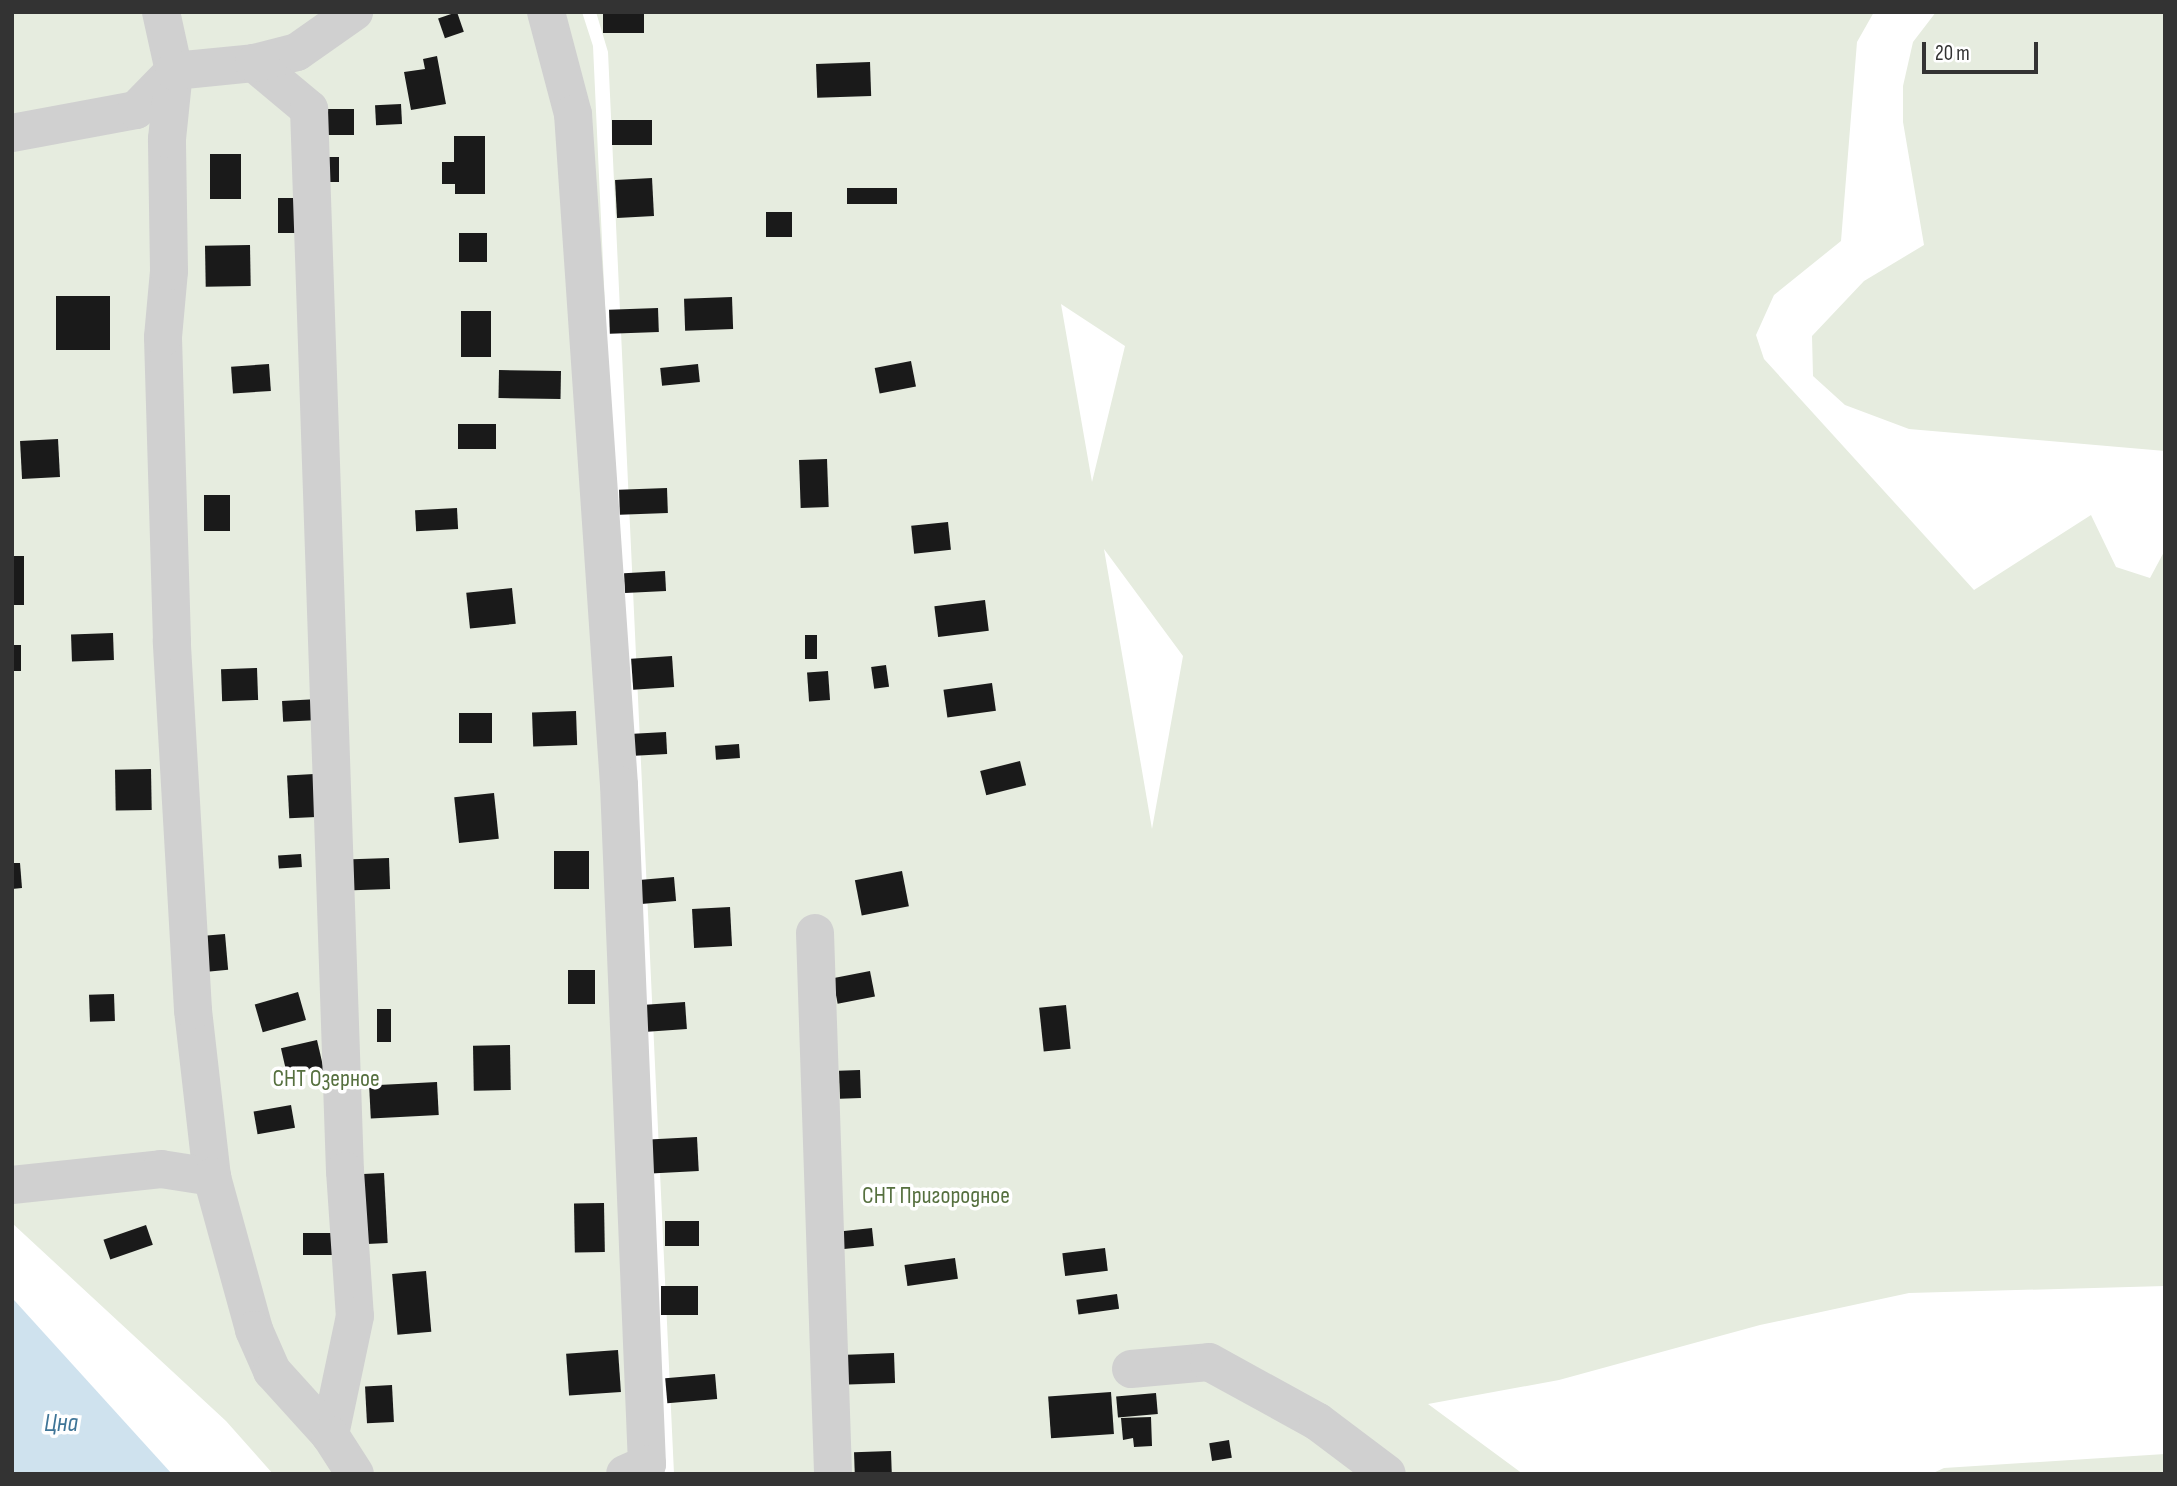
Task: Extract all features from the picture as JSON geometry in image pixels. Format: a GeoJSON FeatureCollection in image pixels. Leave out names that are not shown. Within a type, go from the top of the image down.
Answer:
{"type":"FeatureCollection","features":[{"type":"Feature","properties":{"kind":"lane"},"geometry":{"type":"LineString","coordinates":[[161,12],[174,71],[167,139],[169,271],[163,337],[172,627],[193,1010],[212,1177],[254,1330],[272,1371],[330,1435],[355,1474]]}},
{"type":"Feature","properties":{"kind":"lane"},"geometry":{"type":"LineString","coordinates":[[12,133],[136,110],[174,71],[254,64],[297,52],[354,12]]}},
{"type":"Feature","properties":{"kind":"lane"},"geometry":{"type":"LineString","coordinates":[[546,12],[573,114],[619,785],[647,1464],[625,1474]]}},
{"type":"Feature","properties":{"kind":"lane"},"geometry":{"type":"LineString","coordinates":[[254,64],[310,109],[345,1171],[355,1316],[330,1435]]}},
{"type":"Feature","properties":{"kind":"lane"},"geometry":{"type":"LineString","coordinates":[[815,933],[833,1474]]}},
{"type":"Feature","properties":{"kind":"lane"},"geometry":{"type":"LineString","coordinates":[[12,1185],[162,1169],[212,1177]]}},
{"type":"Feature","properties":{"kind":"lane"},"geometry":{"type":"LineString","coordinates":[[1131,1369],[1209,1362],[1318,1422],[1387,1474]]}},
{"type":"Feature","properties":{"kind":"green space","name":"СНТ Озерное"},"geometry":{"type":"Polygon","coordinates":[[[12,12],[582,12],[593,46],[659,1474],[273,1474],[226,1421],[12,1223],[12,12]]]}},
{"type":"Feature","properties":{"kind":"green space","name":"СНТ Пригородное"},"geometry":{"type":"Polygon","coordinates":[[[596,12],[1874,12],[1857,42],[1841,241],[1774,295],[1756,335],[1764,359],[1974,590],[2091,515],[2116,567],[2150,578],[2165,550],[2165,1286],[1909,1293],[1760,1325],[1559,1380],[1428,1404],[1523,1474],[674,1474],[608,52],[596,12]],[[1061,304],[1092,482],[1125,346],[1061,304]],[[1104,549],[1152,829],[1183,656],[1104,549]]]}},
{"type":"Feature","properties":{"kind":"green space"},"geometry":{"type":"Polygon","coordinates":[[[1936,12],[2165,12],[2165,451],[1909,429],[1845,405],[1813,376],[1812,336],[1864,281],[1924,245],[1903,122],[1903,86],[1913,42],[1936,12]]]}},
{"type":"Feature","properties":{"kind":"green space"},"geometry":{"type":"Polygon","coordinates":[[[2165,1454],[2165,1474],[1931,1474],[1944,1468],[2165,1454]]]}},
{"type":"Feature","properties":{"kind":"water","name":"Цна"},"geometry":{"type":"Polygon","coordinates":[[[12,1299],[14,1300],[172,1474],[12,1474],[12,1299]]]}},
{"type":"Feature","properties":{"kind":"building"},"geometry":{"type":"Polygon","coordinates":[[[457,12],[464,32],[445,38],[438,19],[457,12]]]}},
{"type":"Feature","properties":{"kind":"building"},"geometry":{"type":"Polygon","coordinates":[[[603,12],[644,12],[644,33],[603,33],[603,12]]]}},
{"type":"Feature","properties":{"kind":"building"},"geometry":{"type":"Polygon","coordinates":[[[437,56],[446,104],[411,110],[404,72],[425,69],[423,59],[437,56]]]}},
{"type":"Feature","properties":{"kind":"building"},"geometry":{"type":"Polygon","coordinates":[[[870,62],[871,96],[817,98],[816,64],[870,62]]]}},
{"type":"Feature","properties":{"kind":"building"},"geometry":{"type":"Polygon","coordinates":[[[401,104],[402,124],[376,125],[375,105],[401,104]]]}},
{"type":"Feature","properties":{"kind":"building"},"geometry":{"type":"Polygon","coordinates":[[[322,109],[354,109],[354,135],[322,135],[322,109]]]}},
{"type":"Feature","properties":{"kind":"building"},"geometry":{"type":"Polygon","coordinates":[[[612,120],[652,120],[652,145],[612,145],[612,120]]]}},
{"type":"Feature","properties":{"kind":"building"},"geometry":{"type":"Polygon","coordinates":[[[454,136],[485,136],[485,194],[455,194],[455,184],[442,184],[442,162],[454,162],[454,136]]]}},
{"type":"Feature","properties":{"kind":"building"},"geometry":{"type":"Polygon","coordinates":[[[210,154],[241,154],[241,199],[210,199],[210,154]]]}},
{"type":"Feature","properties":{"kind":"building"},"geometry":{"type":"Polygon","coordinates":[[[325,157],[339,157],[339,182],[325,182],[325,157]]]}},
{"type":"Feature","properties":{"kind":"building"},"geometry":{"type":"Polygon","coordinates":[[[652,178],[654,216],[617,218],[615,180],[652,178]]]}},
{"type":"Feature","properties":{"kind":"building"},"geometry":{"type":"Polygon","coordinates":[[[847,188],[897,188],[897,204],[847,204],[847,188]]]}},
{"type":"Feature","properties":{"kind":"building"},"geometry":{"type":"Polygon","coordinates":[[[278,198],[298,198],[298,233],[278,233],[278,198]]]}},
{"type":"Feature","properties":{"kind":"building"},"geometry":{"type":"Polygon","coordinates":[[[766,212],[792,212],[792,237],[766,237],[766,212]]]}},
{"type":"Feature","properties":{"kind":"building"},"geometry":{"type":"Polygon","coordinates":[[[459,233],[487,233],[487,262],[459,262],[459,233]]]}},
{"type":"Feature","properties":{"kind":"building"},"geometry":{"type":"Polygon","coordinates":[[[250,245],[251,286],[206,287],[205,246],[250,245]]]}},
{"type":"Feature","properties":{"kind":"building"},"geometry":{"type":"Polygon","coordinates":[[[56,296],[110,296],[110,350],[56,350],[56,296]]]}},
{"type":"Feature","properties":{"kind":"building"},"geometry":{"type":"Polygon","coordinates":[[[732,297],[733,329],[685,331],[684,299],[732,297]]]}},
{"type":"Feature","properties":{"kind":"building"},"geometry":{"type":"Polygon","coordinates":[[[658,308],[659,332],[610,334],[609,310],[658,308]]]}},
{"type":"Feature","properties":{"kind":"building"},"geometry":{"type":"Polygon","coordinates":[[[461,311],[491,311],[491,357],[461,357],[461,311]]]}},
{"type":"Feature","properties":{"kind":"building"},"geometry":{"type":"Polygon","coordinates":[[[911,361],[916,387],[880,394],[875,368],[911,361]]]}},
{"type":"Feature","properties":{"kind":"building"},"geometry":{"type":"Polygon","coordinates":[[[269,364],[271,391],[233,394],[231,367],[269,364]]]}},
{"type":"Feature","properties":{"kind":"building"},"geometry":{"type":"Polygon","coordinates":[[[698,364],[700,382],[662,386],[660,368],[698,364]]]}},
{"type":"Feature","properties":{"kind":"building"},"geometry":{"type":"Polygon","coordinates":[[[499,370],[561,371],[561,399],[499,398],[499,370]]]}},
{"type":"Feature","properties":{"kind":"building"},"geometry":{"type":"Polygon","coordinates":[[[458,424],[496,424],[496,449],[458,449],[458,424]]]}},
{"type":"Feature","properties":{"kind":"building"},"geometry":{"type":"Polygon","coordinates":[[[58,439],[60,477],[22,479],[20,441],[58,439]]]}},
{"type":"Feature","properties":{"kind":"building"},"geometry":{"type":"Polygon","coordinates":[[[827,459],[829,507],[801,508],[799,460],[827,459]]]}},
{"type":"Feature","properties":{"kind":"building"},"geometry":{"type":"Polygon","coordinates":[[[667,488],[668,513],[620,515],[619,490],[667,488]]]}},
{"type":"Feature","properties":{"kind":"building"},"geometry":{"type":"Polygon","coordinates":[[[204,495],[230,495],[230,531],[204,531],[204,495]]]}},
{"type":"Feature","properties":{"kind":"building"},"geometry":{"type":"Polygon","coordinates":[[[457,508],[458,529],[416,531],[415,510],[457,508]]]}},
{"type":"Feature","properties":{"kind":"building"},"geometry":{"type":"Polygon","coordinates":[[[948,522],[951,550],[914,554],[911,526],[948,522]]]}},
{"type":"Feature","properties":{"kind":"building"},"geometry":{"type":"Polygon","coordinates":[[[12,556],[24,556],[24,605],[12,605],[12,556]]]}},
{"type":"Feature","properties":{"kind":"building"},"geometry":{"type":"Polygon","coordinates":[[[665,571],[666,591],[625,593],[624,573],[665,571]]]}},
{"type":"Feature","properties":{"kind":"building"},"geometry":{"type":"Polygon","coordinates":[[[512,588],[516,624],[470,629],[466,593],[512,588]]]}},
{"type":"Feature","properties":{"kind":"building"},"geometry":{"type":"Polygon","coordinates":[[[985,600],[989,631],[938,637],[934,606],[985,600]]]}},
{"type":"Feature","properties":{"kind":"building"},"geometry":{"type":"Polygon","coordinates":[[[113,633],[114,660],[72,661],[71,634],[113,633]]]}},
{"type":"Feature","properties":{"kind":"building"},"geometry":{"type":"Polygon","coordinates":[[[805,635],[817,635],[817,659],[805,659],[805,635]]]}},
{"type":"Feature","properties":{"kind":"building"},"geometry":{"type":"Polygon","coordinates":[[[12,645],[21,645],[21,671],[12,671],[12,645]]]}},
{"type":"Feature","properties":{"kind":"building"},"geometry":{"type":"Polygon","coordinates":[[[672,656],[674,687],[633,690],[631,659],[672,656]]]}},
{"type":"Feature","properties":{"kind":"building"},"geometry":{"type":"Polygon","coordinates":[[[886,665],[889,687],[874,689],[871,667],[886,665]]]}},
{"type":"Feature","properties":{"kind":"building"},"geometry":{"type":"Polygon","coordinates":[[[257,668],[258,700],[222,701],[221,669],[257,668]]]}},
{"type":"Feature","properties":{"kind":"building"},"geometry":{"type":"Polygon","coordinates":[[[828,671],[830,700],[809,701],[807,672],[828,671]]]}},
{"type":"Feature","properties":{"kind":"building"},"geometry":{"type":"Polygon","coordinates":[[[992,683],[996,711],[947,718],[943,690],[992,683]]]}},
{"type":"Feature","properties":{"kind":"building"},"geometry":{"type":"Polygon","coordinates":[[[318,699],[319,720],[283,722],[282,701],[318,699]]]}},
{"type":"Feature","properties":{"kind":"building"},"geometry":{"type":"Polygon","coordinates":[[[576,711],[577,745],[533,747],[532,713],[576,711]]]}},
{"type":"Feature","properties":{"kind":"building"},"geometry":{"type":"Polygon","coordinates":[[[459,713],[492,713],[492,743],[459,743],[459,713]]]}},
{"type":"Feature","properties":{"kind":"building"},"geometry":{"type":"Polygon","coordinates":[[[666,732],[667,754],[630,756],[629,734],[666,732]]]}},
{"type":"Feature","properties":{"kind":"building"},"geometry":{"type":"Polygon","coordinates":[[[739,744],[740,758],[716,760],[715,746],[739,744]]]}},
{"type":"Feature","properties":{"kind":"building"},"geometry":{"type":"Polygon","coordinates":[[[1020,761],[1026,785],[986,795],[980,771],[1020,761]]]}},
{"type":"Feature","properties":{"kind":"building"},"geometry":{"type":"Polygon","coordinates":[[[151,769],[152,810],[116,811],[115,770],[151,769]]]}},
{"type":"Feature","properties":{"kind":"building"},"geometry":{"type":"Polygon","coordinates":[[[314,774],[316,817],[289,818],[287,775],[314,774]]]}},
{"type":"Feature","properties":{"kind":"building"},"geometry":{"type":"Polygon","coordinates":[[[494,793],[499,839],[459,843],[454,797],[494,793]]]}},
{"type":"Feature","properties":{"kind":"building"},"geometry":{"type":"Polygon","coordinates":[[[554,851],[589,851],[589,889],[554,889],[554,851]]]}},
{"type":"Feature","properties":{"kind":"building"},"geometry":{"type":"Polygon","coordinates":[[[301,854],[302,867],[279,869],[278,856],[301,854]]]}},
{"type":"Feature","properties":{"kind":"building"},"geometry":{"type":"Polygon","coordinates":[[[389,858],[390,889],[346,891],[345,860],[389,858]]]}},
{"type":"Feature","properties":{"kind":"building"},"geometry":{"type":"Polygon","coordinates":[[[12,863],[20,863],[22,888],[12,889],[12,863]]]}},
{"type":"Feature","properties":{"kind":"building"},"geometry":{"type":"Polygon","coordinates":[[[902,871],[909,906],[862,915],[855,880],[902,871]]]}},
{"type":"Feature","properties":{"kind":"building"},"geometry":{"type":"Polygon","coordinates":[[[674,877],[676,901],[641,904],[639,880],[674,877]]]}},
{"type":"Feature","properties":{"kind":"building"},"geometry":{"type":"Polygon","coordinates":[[[730,907],[732,946],[694,948],[692,909],[730,907]]]}},
{"type":"Feature","properties":{"kind":"building"},"geometry":{"type":"Polygon","coordinates":[[[225,934],[228,970],[207,972],[204,936],[225,934]]]}},
{"type":"Feature","properties":{"kind":"building"},"geometry":{"type":"Polygon","coordinates":[[[568,970],[595,970],[595,1004],[568,1004],[568,970]]]}},
{"type":"Feature","properties":{"kind":"building"},"geometry":{"type":"Polygon","coordinates":[[[870,971],[875,997],[838,1004],[833,978],[870,971]]]}},
{"type":"Feature","properties":{"kind":"building"},"geometry":{"type":"Polygon","coordinates":[[[298,992],[306,1020],[263,1032],[255,1004],[298,992]]]}},
{"type":"Feature","properties":{"kind":"building"},"geometry":{"type":"Polygon","coordinates":[[[114,994],[115,1021],[90,1022],[89,995],[114,994]]]}},
{"type":"Feature","properties":{"kind":"building"},"geometry":{"type":"Polygon","coordinates":[[[685,1002],[687,1029],[644,1032],[642,1005],[685,1002]]]}},
{"type":"Feature","properties":{"kind":"building"},"geometry":{"type":"Polygon","coordinates":[[[1066,1005],[1071,1049],[1044,1052],[1039,1008],[1066,1005]]]}},
{"type":"Feature","properties":{"kind":"building"},"geometry":{"type":"Polygon","coordinates":[[[377,1009],[391,1009],[391,1042],[377,1042],[377,1009]]]}},
{"type":"Feature","properties":{"kind":"building"},"geometry":{"type":"Polygon","coordinates":[[[317,1040],[324,1070],[288,1079],[281,1048],[317,1040]]]}},
{"type":"Feature","properties":{"kind":"building"},"geometry":{"type":"Polygon","coordinates":[[[510,1045],[511,1090],[474,1091],[473,1046],[510,1045]]]}},
{"type":"Feature","properties":{"kind":"building"},"geometry":{"type":"Polygon","coordinates":[[[860,1070],[861,1098],[840,1099],[839,1071],[860,1070]]]}},
{"type":"Feature","properties":{"kind":"building"},"geometry":{"type":"Polygon","coordinates":[[[437,1082],[439,1115],[371,1119],[369,1086],[437,1082]]]}},
{"type":"Feature","properties":{"kind":"building"},"geometry":{"type":"Polygon","coordinates":[[[291,1105],[295,1128],[258,1134],[254,1112],[291,1105]]]}},
{"type":"Feature","properties":{"kind":"building"},"geometry":{"type":"Polygon","coordinates":[[[697,1137],[699,1171],[651,1173],[649,1140],[697,1137]]]}},
{"type":"Feature","properties":{"kind":"building"},"geometry":{"type":"Polygon","coordinates":[[[384,1173],[388,1243],[362,1244],[358,1174],[384,1173]]]}},
{"type":"Feature","properties":{"kind":"building"},"geometry":{"type":"Polygon","coordinates":[[[604,1203],[605,1252],[575,1253],[574,1204],[604,1203]]]}},
{"type":"Feature","properties":{"kind":"building"},"geometry":{"type":"Polygon","coordinates":[[[665,1221],[699,1221],[699,1246],[665,1246],[665,1221]]]}},
{"type":"Feature","properties":{"kind":"building"},"geometry":{"type":"Polygon","coordinates":[[[146,1225],[153,1245],[110,1260],[103,1240],[146,1225]]]}},
{"type":"Feature","properties":{"kind":"building"},"geometry":{"type":"Polygon","coordinates":[[[872,1228],[874,1246],[839,1250],[837,1232],[872,1228]]]}},
{"type":"Feature","properties":{"kind":"building"},"geometry":{"type":"Polygon","coordinates":[[[303,1233],[339,1233],[339,1255],[303,1255],[303,1233]]]}},
{"type":"Feature","properties":{"kind":"building"},"geometry":{"type":"Polygon","coordinates":[[[1105,1248],[1108,1271],[1065,1276],[1062,1253],[1105,1248]]]}},
{"type":"Feature","properties":{"kind":"building"},"geometry":{"type":"Polygon","coordinates":[[[955,1258],[958,1279],[907,1286],[904,1265],[955,1258]]]}},
{"type":"Feature","properties":{"kind":"building"},"geometry":{"type":"Polygon","coordinates":[[[426,1271],[431,1332],[397,1335],[392,1274],[426,1271]]]}},
{"type":"Feature","properties":{"kind":"building"},"geometry":{"type":"Polygon","coordinates":[[[661,1286],[698,1286],[698,1315],[661,1315],[661,1286]]]}},
{"type":"Feature","properties":{"kind":"building"},"geometry":{"type":"Polygon","coordinates":[[[1117,1294],[1119,1309],[1078,1315],[1076,1300],[1117,1294]]]}},
{"type":"Feature","properties":{"kind":"building"},"geometry":{"type":"Polygon","coordinates":[[[618,1350],[621,1392],[569,1396],[566,1354],[618,1350]]]}},
{"type":"Feature","properties":{"kind":"building"},"geometry":{"type":"Polygon","coordinates":[[[894,1353],[895,1383],[848,1385],[847,1355],[894,1353]]]}},
{"type":"Feature","properties":{"kind":"building"},"geometry":{"type":"Polygon","coordinates":[[[715,1374],[717,1399],[667,1403],[665,1378],[715,1374]]]}},
{"type":"Feature","properties":{"kind":"building"},"geometry":{"type":"Polygon","coordinates":[[[392,1385],[394,1422],[367,1423],[365,1386],[392,1385]]]}},
{"type":"Feature","properties":{"kind":"building"},"geometry":{"type":"Polygon","coordinates":[[[1111,1392],[1114,1434],[1051,1438],[1048,1396],[1111,1392]]]}},
{"type":"Feature","properties":{"kind":"building"},"geometry":{"type":"Polygon","coordinates":[[[1156,1393],[1158,1414],[1118,1417],[1116,1396],[1156,1393]]]}},
{"type":"Feature","properties":{"kind":"building"},"geometry":{"type":"Polygon","coordinates":[[[1151,1417],[1152,1446],[1134,1447],[1133,1438],[1123,1440],[1121,1418],[1151,1417]]]}},
{"type":"Feature","properties":{"kind":"building"},"geometry":{"type":"Polygon","coordinates":[[[1229,1440],[1232,1458],[1212,1461],[1209,1443],[1229,1440]]]}},
{"type":"Feature","properties":{"kind":"building"},"geometry":{"type":"Polygon","coordinates":[[[891,1451],[892,1474],[855,1474],[854,1452],[891,1451]]]}}]}
